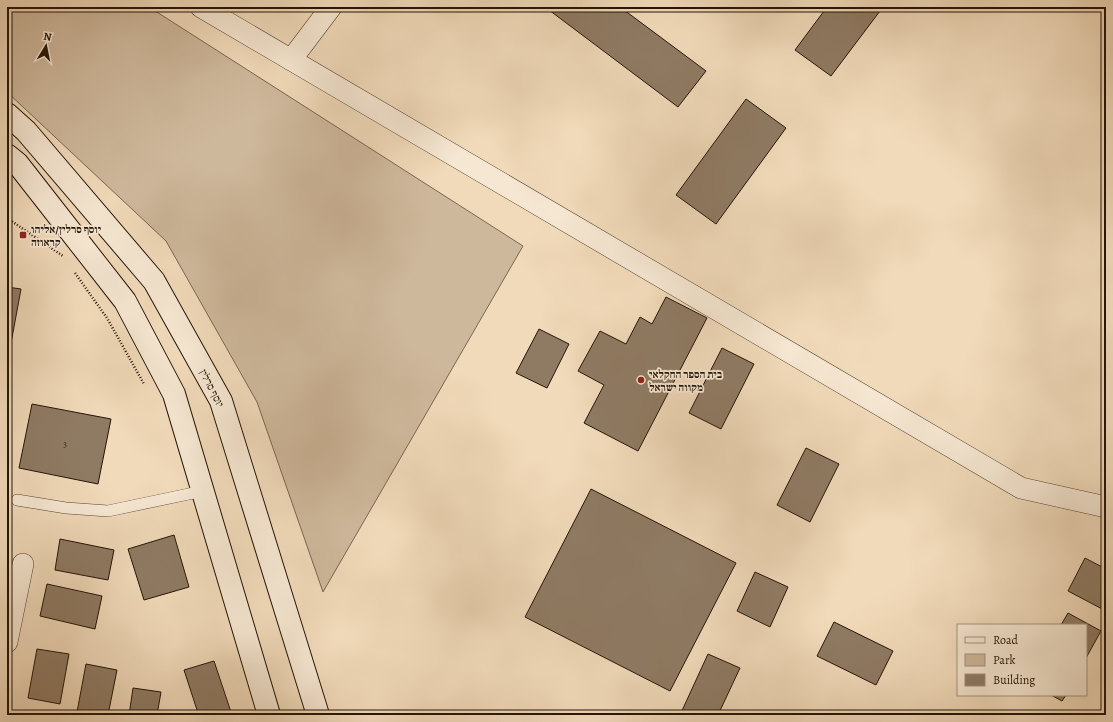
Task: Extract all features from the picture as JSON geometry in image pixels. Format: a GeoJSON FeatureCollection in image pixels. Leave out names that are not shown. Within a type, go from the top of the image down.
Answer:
{"type":"FeatureCollection","features":[{"type":"Feature","properties":{"kind":"main road","name":"יוסף סרלין"},"geometry":{"type":"LineString","coordinates":[[7,114],[26,132],[154,282],[221,401],[318,715]]}},
{"type":"Feature","properties":{"kind":"main road"},"geometry":{"type":"LineString","coordinates":[[7,155],[17,163],[125,300],[174,394],[269,715]]}},
{"type":"Feature","properties":{"kind":"street"},"geometry":{"type":"LineString","coordinates":[[201,7],[1021,488],[1106,507]]}},
{"type":"Feature","properties":{"kind":"street"},"geometry":{"type":"LineString","coordinates":[[291,60],[331,7]]}},
{"type":"Feature","properties":{"kind":"street"},"geometry":{"type":"LineString","coordinates":[[7,642],[23,564]]}},
{"type":"Feature","properties":{"kind":"lane"},"geometry":{"type":"LineString","coordinates":[[17,500],[66,508],[108,511],[203,491]]}},
{"type":"Feature","properties":{"kind":"path"},"geometry":{"type":"LineString","coordinates":[[7,218],[64,257]]}},
{"type":"Feature","properties":{"kind":"path"},"geometry":{"type":"LineString","coordinates":[[73,269],[107,318],[148,390]]}},
{"type":"Feature","properties":{"kind":"green space"},"geometry":{"type":"Polygon","coordinates":[[[11,7],[149,7],[523,246],[323,592],[257,402],[166,241],[7,92],[7,18],[11,7]]]}},
{"type":"Feature","properties":{"kind":"building"},"geometry":{"type":"Polygon","coordinates":[[[545,7],[620,7],[706,71],[678,107],[545,7]]]}},
{"type":"Feature","properties":{"kind":"building"},"geometry":{"type":"Polygon","coordinates":[[[827,7],[883,7],[831,76],[795,50],[827,7]]]}},
{"type":"Feature","properties":{"kind":"building"},"geometry":{"type":"Polygon","coordinates":[[[746,99],[786,128],[716,224],[676,195],[746,99]]]}},
{"type":"Feature","properties":{"kind":"building"},"geometry":{"type":"Polygon","coordinates":[[[7,287],[21,289],[9,354],[7,354],[7,287]]]}},
{"type":"Feature","properties":{"kind":"building"},"geometry":{"type":"Polygon","coordinates":[[[666,297],[707,318],[638,451],[584,423],[604,385],[578,371],[600,331],[626,344],[640,317],[652,324],[666,297]]]}},
{"type":"Feature","properties":{"kind":"building"},"geometry":{"type":"Polygon","coordinates":[[[539,329],[569,344],[547,388],[516,373],[539,329]]]}},
{"type":"Feature","properties":{"kind":"building"},"geometry":{"type":"Polygon","coordinates":[[[722,348],[754,364],[721,429],[689,413],[722,348]]]}},
{"type":"Feature","properties":{"kind":"building"},"geometry":{"type":"Polygon","coordinates":[[[32,404],[111,419],[98,484],[19,468],[32,404]]]}},
{"type":"Feature","properties":{"kind":"building"},"geometry":{"type":"Polygon","coordinates":[[[806,448],[839,464],[810,522],[777,505],[806,448]]]}},
{"type":"Feature","properties":{"kind":"building"},"geometry":{"type":"Polygon","coordinates":[[[591,489],[736,563],[670,691],[525,617],[591,489]]]}},
{"type":"Feature","properties":{"kind":"building"},"geometry":{"type":"Polygon","coordinates":[[[174,535],[189,587],[144,600],[128,549],[174,535]]]}},
{"type":"Feature","properties":{"kind":"building"},"geometry":{"type":"Polygon","coordinates":[[[60,539],[114,550],[108,580],[55,570],[60,539]]]}},
{"type":"Feature","properties":{"kind":"building"},"geometry":{"type":"Polygon","coordinates":[[[1085,558],[1106,569],[1106,611],[1068,591],[1085,558]]]}},
{"type":"Feature","properties":{"kind":"building"},"geometry":{"type":"Polygon","coordinates":[[[755,572],[788,587],[770,627],[737,611],[755,572]]]}},
{"type":"Feature","properties":{"kind":"building"},"geometry":{"type":"Polygon","coordinates":[[[47,584],[102,596],[95,629],[40,616],[47,584]]]}},
{"type":"Feature","properties":{"kind":"building"},"geometry":{"type":"Polygon","coordinates":[[[1068,613],[1101,631],[1087,656],[1087,624],[1062,624],[1068,613]]]}},
{"type":"Feature","properties":{"kind":"building"},"geometry":{"type":"Polygon","coordinates":[[[834,622],[893,651],[876,685],[817,656],[834,622]]]}},
{"type":"Feature","properties":{"kind":"building"},"geometry":{"type":"Polygon","coordinates":[[[37,649],[69,654],[60,704],[28,698],[37,649]]]}},
{"type":"Feature","properties":{"kind":"building"},"geometry":{"type":"Polygon","coordinates":[[[708,654],[740,668],[718,715],[680,715],[708,654]]]}},
{"type":"Feature","properties":{"kind":"building"},"geometry":{"type":"Polygon","coordinates":[[[214,661],[232,715],[192,715],[198,713],[184,670],[214,661]]]}},
{"type":"Feature","properties":{"kind":"building"},"geometry":{"type":"Polygon","coordinates":[[[86,664],[117,670],[108,715],[93,715],[77,712],[86,664]]]}},
{"type":"Feature","properties":{"kind":"building"},"geometry":{"type":"Polygon","coordinates":[[[133,688],[161,692],[157,715],[129,715],[133,688]]]}},
{"type":"Feature","properties":{"kind":"building"},"geometry":{"type":"Polygon","coordinates":[[[1053,696],[1065,696],[1062,701],[1053,696]]]}},
{"type":"Feature","properties":{"kind":"place","name":"יוסף סרלין/אליהו קראוזה"},"geometry":{"type":"Point","coordinates":[23,235]}},
{"type":"Feature","properties":{"kind":"place","name":"בית הספר החקלאי מקווה ישראל"},"geometry":{"type":"Point","coordinates":[641,380]}}]}
